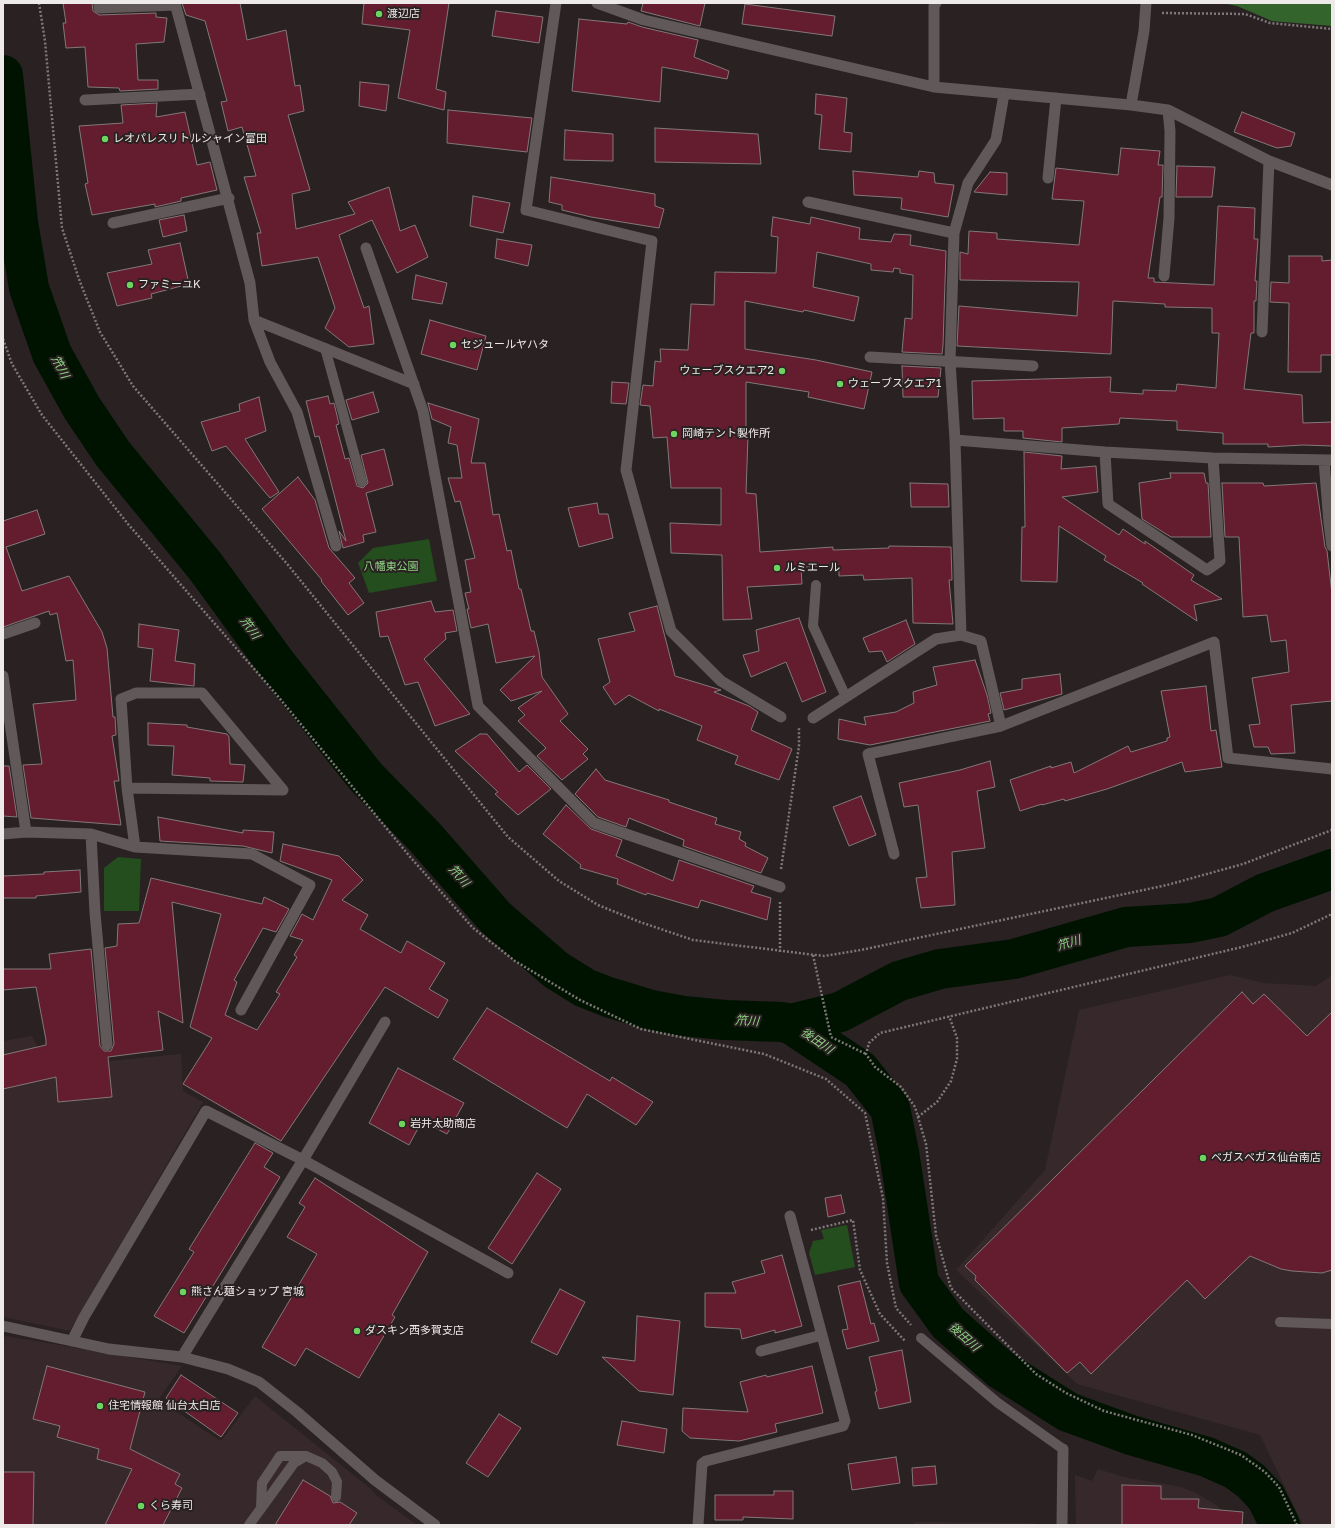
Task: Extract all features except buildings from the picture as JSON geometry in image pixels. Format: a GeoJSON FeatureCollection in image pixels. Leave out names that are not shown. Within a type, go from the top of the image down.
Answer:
{"type":"FeatureCollection","features":[{"type":"Feature","properties":{"kind":"street"},"geometry":{"type":"LineString","coordinates":[[99,3],[99,8],[175,4],[229,198],[250,283],[254,320],[270,362],[297,412],[336,546]]}},
{"type":"Feature","properties":{"kind":"street"},"geometry":{"type":"LineString","coordinates":[[556,3],[526,210],[652,241],[626,470],[671,631],[721,681],[781,717]]}},
{"type":"Feature","properties":{"kind":"street"},"geometry":{"type":"LineString","coordinates":[[597,3],[644,20],[934,87],[1132,105],[1168,110],[1269,161],[1332,185]]}},
{"type":"Feature","properties":{"kind":"street"},"geometry":{"type":"LineString","coordinates":[[934,87],[934,6],[936,3]]}},
{"type":"Feature","properties":{"kind":"street"},"geometry":{"type":"LineString","coordinates":[[1132,105],[1144,30],[1146,3]]}},
{"type":"Feature","properties":{"kind":"street"},"geometry":{"type":"LineString","coordinates":[[85,100],[200,94]]}},
{"type":"Feature","properties":{"kind":"street"},"geometry":{"type":"LineString","coordinates":[[961,635],[955,440],[950,361],[954,233],[968,183],[996,140],[1004,94]]}},
{"type":"Feature","properties":{"kind":"street"},"geometry":{"type":"LineString","coordinates":[[1048,178],[1056,98]]}},
{"type":"Feature","properties":{"kind":"street"},"geometry":{"type":"LineString","coordinates":[[1164,276],[1169,218],[1170,131],[1168,110]]}},
{"type":"Feature","properties":{"kind":"street"},"geometry":{"type":"LineString","coordinates":[[1262,332],[1269,161]]}},
{"type":"Feature","properties":{"kind":"street"},"geometry":{"type":"LineString","coordinates":[[113,223],[229,198]]}},
{"type":"Feature","properties":{"kind":"street"},"geometry":{"type":"LineString","coordinates":[[808,202],[954,233]]}},
{"type":"Feature","properties":{"kind":"street"},"geometry":{"type":"LineString","coordinates":[[366,248],[423,411],[478,706],[594,823],[780,886]]}},
{"type":"Feature","properties":{"kind":"street"},"geometry":{"type":"LineString","coordinates":[[254,320],[414,384]]}},
{"type":"Feature","properties":{"kind":"street"},"geometry":{"type":"LineString","coordinates":[[870,357],[1033,366]]}},
{"type":"Feature","properties":{"kind":"street"},"geometry":{"type":"LineString","coordinates":[[955,440],[1105,452],[1213,458],[1328,460],[1332,546]]}},
{"type":"Feature","properties":{"kind":"street"},"geometry":{"type":"LineString","coordinates":[[1105,452],[1108,504],[1208,570],[1220,561],[1213,458]]}},
{"type":"Feature","properties":{"kind":"street"},"geometry":{"type":"LineString","coordinates":[[3,634],[35,623]]}},
{"type":"Feature","properties":{"kind":"street"},"geometry":{"type":"LineString","coordinates":[[813,718],[936,639],[961,635],[981,641],[1001,726]]}},
{"type":"Feature","properties":{"kind":"street"},"geometry":{"type":"LineString","coordinates":[[894,854],[868,754],[1001,726],[1214,642],[1228,758],[1332,769]]}},
{"type":"Feature","properties":{"kind":"street"},"geometry":{"type":"LineString","coordinates":[[3,676],[26,832]]}},
{"type":"Feature","properties":{"kind":"street"},"geometry":{"type":"LineString","coordinates":[[127,788],[283,790],[202,693],[136,693],[121,699],[127,788],[135,847]]}},
{"type":"Feature","properties":{"kind":"street"},"geometry":{"type":"LineString","coordinates":[[3,834],[26,832],[91,834],[135,847],[252,854],[310,885],[240,1010]]}},
{"type":"Feature","properties":{"kind":"street"},"geometry":{"type":"LineString","coordinates":[[91,834],[95,913],[107,1045]]}},
{"type":"Feature","properties":{"kind":"street"},"geometry":{"type":"LineString","coordinates":[[182,1358],[385,1022]]}},
{"type":"Feature","properties":{"kind":"street"},"geometry":{"type":"LineString","coordinates":[[72,1341],[84,1317],[206,1111],[303,1160],[508,1273]]}},
{"type":"Feature","properties":{"kind":"street"},"geometry":{"type":"LineString","coordinates":[[698,1525],[702,1464],[706,1461],[843,1426],[845,1421],[790,1216]]}},
{"type":"Feature","properties":{"kind":"street"},"geometry":{"type":"LineString","coordinates":[[3,1326],[109,1349],[182,1358],[228,1369],[259,1382],[293,1408],[375,1480],[435,1525]]}},
{"type":"Feature","properties":{"kind":"street"},"geometry":{"type":"LineString","coordinates":[[761,1351],[822,1335]]}},
{"type":"Feature","properties":{"kind":"street"},"geometry":{"type":"LineString","coordinates":[[1062,1449],[1062,1525]]}},
{"type":"Feature","properties":{"kind":"lane"},"geometry":{"type":"LineString","coordinates":[[324,348],[362,482]]}},
{"type":"Feature","properties":{"kind":"lane"},"geometry":{"type":"LineString","coordinates":[[816,585],[813,626],[846,697]]}},
{"type":"Feature","properties":{"kind":"lane"},"geometry":{"type":"LineString","coordinates":[[1280,1322],[1332,1324]]}},
{"type":"Feature","properties":{"kind":"lane"},"geometry":{"type":"LineString","coordinates":[[923,1340],[998,1403],[1062,1449]]}},
{"type":"Feature","properties":{"kind":"lane"},"geometry":{"type":"LineString","coordinates":[[261,1508],[262,1483],[280,1456],[306,1456],[322,1463],[332,1472],[337,1482],[336,1497]]}},
{"type":"Feature","properties":{"kind":"lane"},"geometry":{"type":"LineString","coordinates":[[249,1525],[294,1463],[306,1456]]}},
{"type":"Feature","properties":{"kind":"path"},"geometry":{"type":"LineString","coordinates":[[39,3],[45,41],[62,228],[80,282],[100,332],[133,386],[288,565],[508,837],[559,881],[598,905],[693,940],[780,952],[824,956],[861,950],[1168,885],[1242,864],[1332,830]]}},
{"type":"Feature","properties":{"kind":"path"},"geometry":{"type":"LineString","coordinates":[[1159,13],[1245,14],[1270,23],[1332,29]]}},
{"type":"Feature","properties":{"kind":"path"},"geometry":{"type":"LineString","coordinates":[[3,339],[12,364],[42,415],[128,524],[276,694],[411,858],[473,928],[515,961],[580,1000],[641,1028],[764,1054],[826,1079],[865,1113],[883,1198],[887,1264],[896,1308],[923,1340],[910,1346],[880,1314],[860,1270],[853,1220],[795,1234]]}},
{"type":"Feature","properties":{"kind":"path"},"geometry":{"type":"LineString","coordinates":[[780,952],[780,886],[799,746],[799,727]]}},
{"type":"Feature","properties":{"kind":"path"},"geometry":{"type":"LineString","coordinates":[[866,1054],[869,1043],[880,1033],[1242,947],[1292,932],[1332,914]]}},
{"type":"Feature","properties":{"kind":"path"},"geometry":{"type":"LineString","coordinates":[[813,955],[831,1037],[866,1054],[874,1067],[901,1087],[915,1107],[926,1144],[936,1235],[951,1288],[1036,1374],[1066,1394],[1104,1411],[1192,1435],[1241,1455],[1266,1472],[1279,1487],[1297,1525]]}},
{"type":"Feature","properties":{"kind":"path"},"geometry":{"type":"LineString","coordinates":[[918,1117],[937,1102],[951,1081],[957,1059],[957,1038],[948,1016]]}},
{"type":"Feature","properties":{"kind":"shaded area"},"geometry":{"type":"Polygon","coordinates":[[[1230,975],[1264,983],[1316,986],[1332,975],[1332,1525],[1303,1525],[1260,1435],[1077,1384],[956,1270],[1045,1170],[1079,1010],[1230,975]]]}},
{"type":"Feature","properties":{"kind":"shaded area"},"geometry":{"type":"Polygon","coordinates":[[[32,1036],[48,1067],[181,1054],[183,1091],[203,1102],[70,1331],[3,1317],[3,1041],[32,1036]]]}},
{"type":"Feature","properties":{"kind":"shaded area"},"geometry":{"type":"Polygon","coordinates":[[[6,1336],[182,1366],[158,1400],[221,1441],[255,1396],[371,1489],[376,1495],[417,1525],[3,1525],[3,1339],[6,1336]]]}},
{"type":"Feature","properties":{"kind":"shaded area"},"geometry":{"type":"Polygon","coordinates":[[[1098,1469],[1124,1477],[1181,1487],[1196,1493],[1218,1506],[1230,1525],[1076,1525],[1075,1475],[1092,1481],[1098,1469]]]}},
{"type":"Feature","properties":{"kind":"shaded area"},"geometry":{"type":"Polygon","coordinates":[[[914,1522],[1034,1523],[1036,1525],[912,1525],[914,1522]]]}},
{"type":"Feature","properties":{"kind":"green space"},"geometry":{"type":"Polygon","coordinates":[[[1222,3],[1332,3],[1332,26],[1272,21],[1237,6],[1222,3]]]}},
{"type":"Feature","properties":{"kind":"green space","name":"八幡東公園"},"geometry":{"type":"Polygon","coordinates":[[[429,539],[437,581],[369,593],[358,563],[373,548],[429,539]]]}},
{"type":"Feature","properties":{"kind":"green space"},"geometry":{"type":"Polygon","coordinates":[[[118,857],[141,859],[139,911],[104,911],[104,868],[118,857]]]}},
{"type":"Feature","properties":{"kind":"green space"},"geometry":{"type":"Polygon","coordinates":[[[847,1225],[855,1267],[815,1275],[809,1253],[813,1241],[824,1239],[821,1230],[847,1225]]]}},
{"type":"Feature","properties":{"kind":"waterway","name":"笊川"},"geometry":{"type":"LineString","coordinates":[[3,75],[18,222],[29,288],[52,354],[82,408],[113,454],[205,566],[278,666],[366,777],[423,835],[495,917],[556,970],[585,988],[608,997],[651,1010],[683,1016],[725,1020],[782,1022],[791,1024],[840,1012],[899,981],[940,969],[1014,959],[1126,927],[1190,923],[1219,917],[1265,893],[1332,869]]}},
{"type":"Feature","properties":{"kind":"waterway","name":"後田川"},"geometry":{"type":"LineString","coordinates":[[791,1024],[860,1070],[890,1108],[899,1152],[919,1283],[948,1323],[1000,1369],[1068,1412],[1131,1435],[1207,1457],[1236,1470],[1251,1481],[1266,1497],[1280,1525]]}},
{"type":"Feature","properties":{"kind":"place","name":"渡辺店"},"geometry":{"type":"Point","coordinates":[379,14]}},
{"type":"Feature","properties":{"kind":"place","name":"レオパレスリトルシャイン富田"},"geometry":{"type":"Point","coordinates":[105,139]}},
{"type":"Feature","properties":{"kind":"place","name":"ファミーユK"},"geometry":{"type":"Point","coordinates":[130,285]}},
{"type":"Feature","properties":{"kind":"place","name":"セジュールヤハタ"},"geometry":{"type":"Point","coordinates":[453,345]}},
{"type":"Feature","properties":{"kind":"place","name":"ウェーブスクエア2"},"geometry":{"type":"Point","coordinates":[782,371]}},
{"type":"Feature","properties":{"kind":"place","name":"ウェーブスクエア1"},"geometry":{"type":"Point","coordinates":[840,384]}},
{"type":"Feature","properties":{"kind":"place","name":"岡崎テント製作所"},"geometry":{"type":"Point","coordinates":[674,434]}},
{"type":"Feature","properties":{"kind":"place","name":"ルミエール"},"geometry":{"type":"Point","coordinates":[777,568]}},
{"type":"Feature","properties":{"kind":"place","name":"岩井太助商店"},"geometry":{"type":"Point","coordinates":[402,1124]}},
{"type":"Feature","properties":{"kind":"place","name":"ベガスベガス仙台南店"},"geometry":{"type":"Point","coordinates":[1203,1158]}},
{"type":"Feature","properties":{"kind":"place","name":"熊さん麺ショップ 宮城"},"geometry":{"type":"Point","coordinates":[183,1292]}},
{"type":"Feature","properties":{"kind":"place","name":"ダスキン西多賀支店"},"geometry":{"type":"Point","coordinates":[357,1331]}},
{"type":"Feature","properties":{"kind":"place","name":"住宅情報館 仙台太白店"},"geometry":{"type":"Point","coordinates":[100,1406]}},
{"type":"Feature","properties":{"kind":"place","name":"くら寿司"},"geometry":{"type":"Point","coordinates":[141,1506]}}]}
